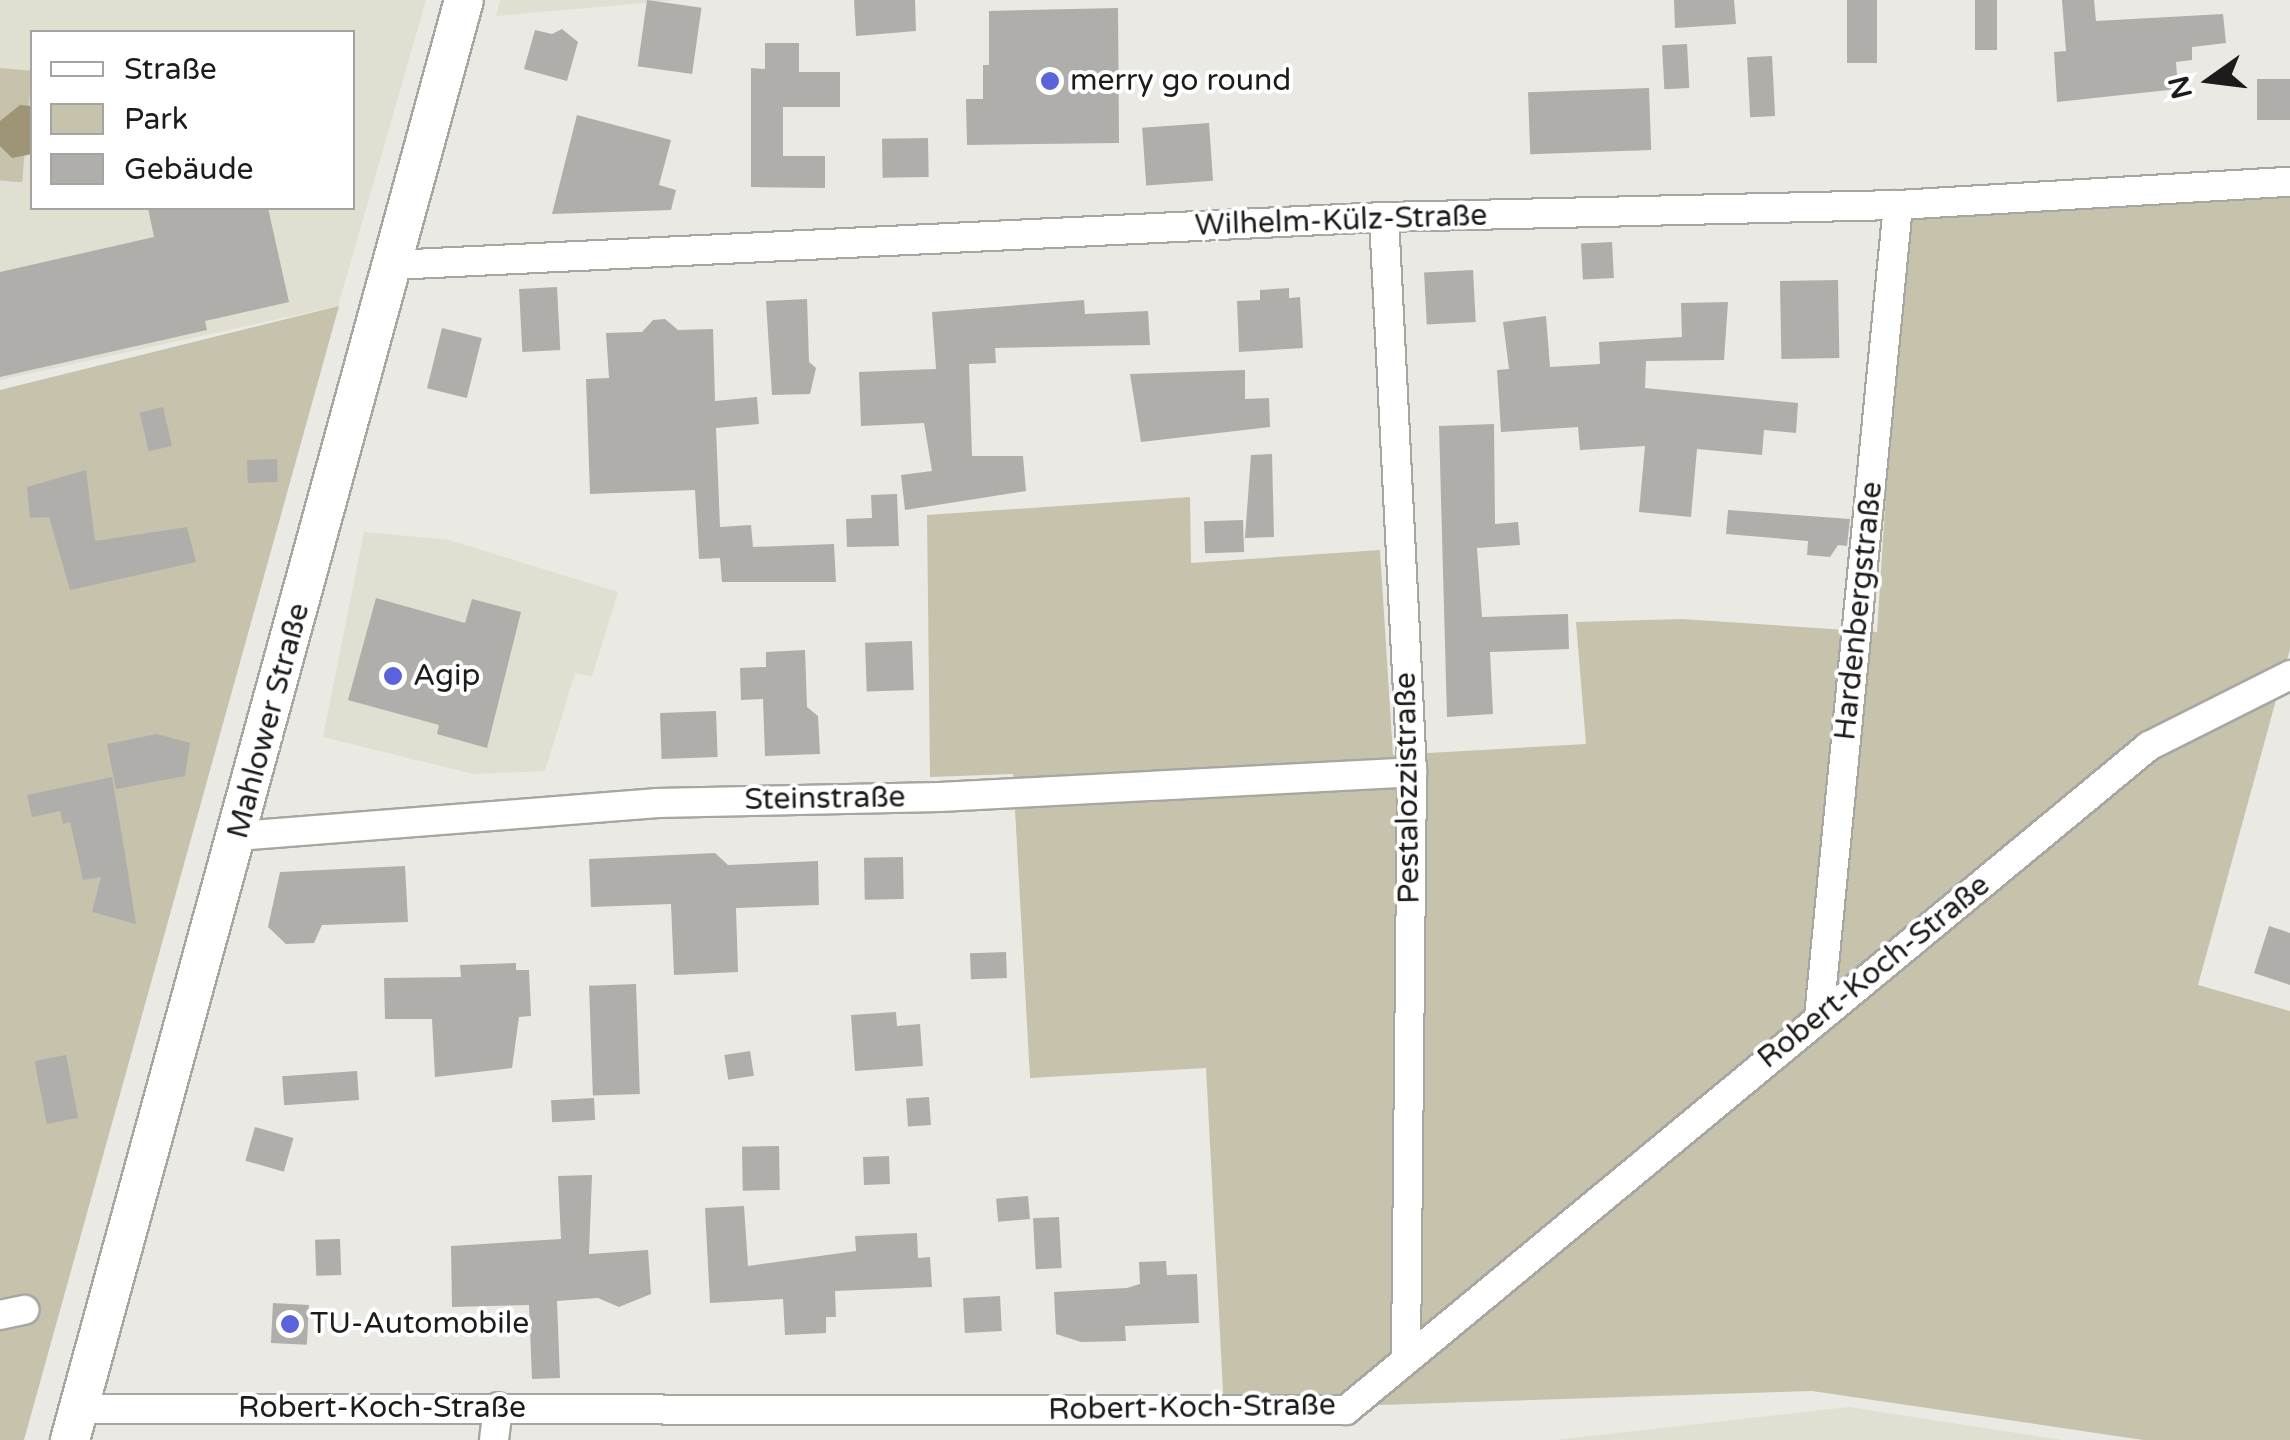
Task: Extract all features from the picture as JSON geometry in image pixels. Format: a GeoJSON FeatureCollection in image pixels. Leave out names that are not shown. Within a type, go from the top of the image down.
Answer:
{"type":"FeatureCollection","features":[{"type":"Feature","properties":{"kind":"main road","name":"Mahlower Straße"},"geometry":{"type":"LineString","coordinates":[[74,1424],[464,0]]}},
{"type":"Feature","properties":{"kind":"street","name":"Wilhelm-Külz-Straße"},"geometry":{"type":"LineString","coordinates":[[392,265],[1384,218],[1898,206],[2290,182]]}},
{"type":"Feature","properties":{"kind":"street","name":"Hardenbergstraße"},"geometry":{"type":"LineString","coordinates":[[1820,1017],[1898,206]]}},
{"type":"Feature","properties":{"kind":"street","name":"Pestalozzistraße"},"geometry":{"type":"LineString","coordinates":[[1384,218],[1412,772],[1406,1359]]}},
{"type":"Feature","properties":{"kind":"street","name":"Robert-Koch-Straße"},"geometry":{"type":"LineString","coordinates":[[74,1424],[498,1407],[1346,1410],[2150,746],[2288,667]]}},
{"type":"Feature","properties":{"kind":"street","name":"Steinstraße"},"geometry":{"type":"LineString","coordinates":[[238,836],[656,803],[940,796],[1412,772]]}},
{"type":"Feature","properties":{"kind":"street"},"geometry":{"type":"LineString","coordinates":[[494,1440],[498,1407]]}},
{"type":"Feature","properties":{"kind":"shaded area"},"geometry":{"type":"Polygon","coordinates":[[[0,0],[426,0],[338,306],[0,380],[0,0]]]}},
{"type":"Feature","properties":{"kind":"shaded area"},"geometry":{"type":"Polygon","coordinates":[[[500,0],[677,0],[496,16],[500,0]]]}},
{"type":"Feature","properties":{"kind":"shaded area"},"geometry":{"type":"Polygon","coordinates":[[[20,105],[30,106],[30,154],[12,158],[0,146],[0,121],[20,105]]]}},
{"type":"Feature","properties":{"kind":"shaded area"},"geometry":{"type":"Polygon","coordinates":[[[364,532],[449,540],[618,592],[592,676],[575,673],[545,771],[473,774],[323,737],[364,532]]]}},
{"type":"Feature","properties":{"kind":"shaded area"},"geometry":{"type":"Polygon","coordinates":[[[1849,1407],[2062,1440],[1555,1440],[1849,1407]]]}},
{"type":"Feature","properties":{"kind":"green space"},"geometry":{"type":"Polygon","coordinates":[[[0,68],[30,71],[22,182],[0,180],[0,68]]]}},
{"type":"Feature","properties":{"kind":"green space"},"geometry":{"type":"Polygon","coordinates":[[[2290,194],[2290,649],[2198,985],[2290,1011],[2290,1440],[2143,1440],[1812,1391],[1224,1410],[1206,1068],[1030,1078],[1013,774],[930,777],[927,515],[1190,497],[1191,563],[1380,550],[1393,755],[1586,744],[1576,622],[1682,619],[1877,632],[1904,214],[2290,194]]]}},
{"type":"Feature","properties":{"kind":"green space"},"geometry":{"type":"Polygon","coordinates":[[[339,306],[24,1440],[0,1440],[0,390],[339,306]]]}},
{"type":"Feature","properties":{"kind":"building"},"geometry":{"type":"Polygon","coordinates":[[[647,0],[701,8],[692,74],[638,66],[647,0]]]}},
{"type":"Feature","properties":{"kind":"building"},"geometry":{"type":"Polygon","coordinates":[[[854,0],[915,0],[916,31],[856,36],[854,0]]]}},
{"type":"Feature","properties":{"kind":"building"},"geometry":{"type":"Polygon","coordinates":[[[1674,0],[1734,0],[1736,24],[1675,28],[1674,0]]]}},
{"type":"Feature","properties":{"kind":"building"},"geometry":{"type":"Polygon","coordinates":[[[1847,0],[1877,0],[1877,63],[1847,63],[1847,0]]]}},
{"type":"Feature","properties":{"kind":"building"},"geometry":{"type":"Polygon","coordinates":[[[1975,0],[1997,0],[1997,50],[1975,50],[1975,0]]]}},
{"type":"Feature","properties":{"kind":"building"},"geometry":{"type":"Polygon","coordinates":[[[2062,0],[2094,0],[2096,21],[2223,14],[2226,43],[2192,47],[2192,60],[2176,62],[2178,89],[2057,102],[2054,52],[2066,51],[2062,0]]]}},
{"type":"Feature","properties":{"kind":"building","name":"merry go round"},"geometry":{"type":"Polygon","coordinates":[[[1118,8],[1119,143],[967,145],[966,99],[983,99],[983,65],[989,65],[989,11],[1118,8]]]}},
{"type":"Feature","properties":{"kind":"building"},"geometry":{"type":"Polygon","coordinates":[[[562,29],[578,42],[567,81],[524,69],[535,30],[552,34],[562,29]]]}},
{"type":"Feature","properties":{"kind":"building"},"geometry":{"type":"Polygon","coordinates":[[[765,43],[799,43],[799,72],[840,72],[840,107],[783,107],[783,156],[825,156],[825,188],[751,187],[751,68],[765,69],[765,43]]]}},
{"type":"Feature","properties":{"kind":"building"},"geometry":{"type":"Polygon","coordinates":[[[1687,44],[1689,88],[1664,89],[1662,45],[1687,44]]]}},
{"type":"Feature","properties":{"kind":"building"},"geometry":{"type":"Polygon","coordinates":[[[1772,56],[1775,116],[1750,117],[1747,57],[1772,56]]]}},
{"type":"Feature","properties":{"kind":"building"},"geometry":{"type":"Polygon","coordinates":[[[2257,79],[2290,79],[2290,120],[2257,120],[2257,79]]]}},
{"type":"Feature","properties":{"kind":"building"},"geometry":{"type":"Polygon","coordinates":[[[1649,88],[1651,150],[1530,154],[1528,92],[1649,88]]]}},
{"type":"Feature","properties":{"kind":"building"},"geometry":{"type":"Polygon","coordinates":[[[577,115],[671,140],[659,185],[676,190],[671,210],[552,214],[577,115]]]}},
{"type":"Feature","properties":{"kind":"building"},"geometry":{"type":"Polygon","coordinates":[[[1209,123],[1213,181],[1146,186],[1142,128],[1209,123]]]}},
{"type":"Feature","properties":{"kind":"building"},"geometry":{"type":"Polygon","coordinates":[[[928,138],[929,177],[883,178],[882,139],[928,138]]]}},
{"type":"Feature","properties":{"kind":"building"},"geometry":{"type":"Polygon","coordinates":[[[148,210],[268,210],[289,302],[205,321],[207,330],[0,377],[0,272],[154,237],[148,210]]]}},
{"type":"Feature","properties":{"kind":"building"},"geometry":{"type":"Polygon","coordinates":[[[1612,242],[1614,278],[1583,280],[1581,244],[1612,242]]]}},
{"type":"Feature","properties":{"kind":"building"},"geometry":{"type":"Polygon","coordinates":[[[1473,270],[1476,322],[1427,324],[1424,273],[1473,270]]]}},
{"type":"Feature","properties":{"kind":"building"},"geometry":{"type":"Polygon","coordinates":[[[1838,280],[1839,358],[1781,359],[1780,281],[1838,280]]]}},
{"type":"Feature","properties":{"kind":"building"},"geometry":{"type":"Polygon","coordinates":[[[557,287],[560,350],[522,352],[519,289],[557,287]]]}},
{"type":"Feature","properties":{"kind":"building"},"geometry":{"type":"Polygon","coordinates":[[[1289,288],[1289,298],[1300,297],[1303,348],[1239,352],[1237,301],[1260,300],[1260,290],[1289,288]]]}},
{"type":"Feature","properties":{"kind":"building"},"geometry":{"type":"Polygon","coordinates":[[[807,299],[809,362],[816,368],[810,394],[772,395],[766,301],[807,299]]]}},
{"type":"Feature","properties":{"kind":"building"},"geometry":{"type":"Polygon","coordinates":[[[1084,300],[1085,314],[1148,311],[1150,345],[995,348],[996,363],[969,364],[972,456],[1023,456],[1026,491],[905,510],[901,475],[932,471],[924,423],[861,426],[859,372],[936,369],[932,312],[1084,300]]]}},
{"type":"Feature","properties":{"kind":"building"},"geometry":{"type":"Polygon","coordinates":[[[1728,302],[1724,360],[1646,361],[1645,388],[1798,403],[1796,433],[1764,430],[1762,455],[1697,449],[1691,517],[1639,512],[1645,446],[1580,450],[1578,427],[1501,432],[1497,370],[1509,369],[1503,322],[1546,316],[1550,367],[1600,364],[1599,342],[1682,337],[1681,303],[1728,302]]]}},
{"type":"Feature","properties":{"kind":"building"},"geometry":{"type":"Polygon","coordinates":[[[665,319],[678,330],[713,329],[715,401],[757,397],[759,424],[716,428],[720,527],[751,525],[753,547],[834,544],[836,582],[722,582],[720,558],[699,559],[695,490],[590,494],[586,379],[609,378],[606,333],[642,332],[653,320],[665,319]]]}},
{"type":"Feature","properties":{"kind":"building"},"geometry":{"type":"Polygon","coordinates":[[[442,328],[482,338],[467,398],[427,388],[442,328]]]}},
{"type":"Feature","properties":{"kind":"building"},"geometry":{"type":"Polygon","coordinates":[[[1245,370],[1245,399],[1269,398],[1270,427],[1141,442],[1130,374],[1245,370]]]}},
{"type":"Feature","properties":{"kind":"building"},"geometry":{"type":"Polygon","coordinates":[[[163,407],[172,446],[149,451],[140,412],[163,407]]]}},
{"type":"Feature","properties":{"kind":"building"},"geometry":{"type":"Polygon","coordinates":[[[1494,424],[1495,524],[1518,522],[1520,545],[1477,548],[1482,617],[1568,614],[1569,649],[1490,652],[1493,714],[1447,717],[1439,426],[1494,424]]]}},
{"type":"Feature","properties":{"kind":"building"},"geometry":{"type":"Polygon","coordinates":[[[1272,454],[1274,537],[1245,538],[1251,455],[1272,454]]]}},
{"type":"Feature","properties":{"kind":"building"},"geometry":{"type":"Polygon","coordinates":[[[277,459],[278,482],[248,483],[247,460],[277,459]]]}},
{"type":"Feature","properties":{"kind":"building"},"geometry":{"type":"Polygon","coordinates":[[[86,470],[95,541],[187,527],[196,562],[70,590],[49,517],[30,518],[27,487],[86,470]]]}},
{"type":"Feature","properties":{"kind":"building"},"geometry":{"type":"Polygon","coordinates":[[[897,494],[899,546],[847,547],[846,519],[872,518],[871,495],[897,494]]]}},
{"type":"Feature","properties":{"kind":"building"},"geometry":{"type":"Polygon","coordinates":[[[1728,510],[1850,519],[1847,546],[1838,545],[1830,557],[1807,555],[1808,541],[1726,534],[1728,510]]]}},
{"type":"Feature","properties":{"kind":"building"},"geometry":{"type":"Polygon","coordinates":[[[1243,520],[1244,552],[1205,553],[1204,521],[1243,520]]]}},
{"type":"Feature","properties":{"kind":"building","name":"Agip"},"geometry":{"type":"Polygon","coordinates":[[[376,598],[465,623],[472,599],[521,612],[487,748],[437,734],[439,725],[348,700],[376,598]]]}},
{"type":"Feature","properties":{"kind":"building"},"geometry":{"type":"Polygon","coordinates":[[[912,641],[914,690],[867,692],[865,643],[912,641]]]}},
{"type":"Feature","properties":{"kind":"building"},"geometry":{"type":"Polygon","coordinates":[[[805,650],[807,707],[818,716],[820,754],[765,756],[763,699],[741,700],[740,668],[766,667],[766,652],[805,650]]]}},
{"type":"Feature","properties":{"kind":"building"},"geometry":{"type":"Polygon","coordinates":[[[716,711],[718,757],[662,759],[660,713],[716,711]]]}},
{"type":"Feature","properties":{"kind":"building"},"geometry":{"type":"Polygon","coordinates":[[[157,734],[190,743],[185,776],[116,789],[107,744],[157,734]]]}},
{"type":"Feature","properties":{"kind":"building"},"geometry":{"type":"Polygon","coordinates":[[[112,777],[136,924],[92,912],[101,877],[83,880],[70,822],[63,824],[60,811],[32,817],[27,795],[112,777]]]}},
{"type":"Feature","properties":{"kind":"building"},"geometry":{"type":"Polygon","coordinates":[[[715,853],[728,865],[818,861],[819,905],[736,908],[738,972],[674,975],[671,904],[591,907],[589,859],[715,853]]]}},
{"type":"Feature","properties":{"kind":"building"},"geometry":{"type":"Polygon","coordinates":[[[903,857],[904,899],[865,900],[864,858],[903,857]]]}},
{"type":"Feature","properties":{"kind":"building"},"geometry":{"type":"Polygon","coordinates":[[[405,866],[408,922],[322,925],[314,943],[286,944],[268,927],[280,872],[405,866]]]}},
{"type":"Feature","properties":{"kind":"building"},"geometry":{"type":"Polygon","coordinates":[[[2269,926],[2290,933],[2290,985],[2254,973],[2269,926]]]}},
{"type":"Feature","properties":{"kind":"building"},"geometry":{"type":"Polygon","coordinates":[[[1006,952],[1007,978],[971,979],[970,953],[1006,952]]]}},
{"type":"Feature","properties":{"kind":"building"},"geometry":{"type":"Polygon","coordinates":[[[516,963],[516,970],[529,970],[531,1016],[519,1017],[512,1068],[435,1077],[432,1019],[385,1019],[384,978],[461,977],[460,965],[516,963]]]}},
{"type":"Feature","properties":{"kind":"building"},"geometry":{"type":"Polygon","coordinates":[[[636,984],[640,1094],[593,1096],[589,986],[636,984]]]}},
{"type":"Feature","properties":{"kind":"building"},"geometry":{"type":"Polygon","coordinates":[[[896,1012],[897,1026],[920,1024],[923,1066],[855,1071],[851,1015],[896,1012]]]}},
{"type":"Feature","properties":{"kind":"building"},"geometry":{"type":"Polygon","coordinates":[[[750,1051],[754,1076],[728,1080],[724,1055],[750,1051]]]}},
{"type":"Feature","properties":{"kind":"building"},"geometry":{"type":"Polygon","coordinates":[[[66,1055],[78,1118],[47,1124],[35,1061],[66,1055]]]}},
{"type":"Feature","properties":{"kind":"building"},"geometry":{"type":"Polygon","coordinates":[[[357,1071],[359,1100],[284,1105],[282,1076],[357,1071]]]}},
{"type":"Feature","properties":{"kind":"building"},"geometry":{"type":"Polygon","coordinates":[[[929,1097],[931,1125],[908,1127],[906,1099],[929,1097]]]}},
{"type":"Feature","properties":{"kind":"building"},"geometry":{"type":"Polygon","coordinates":[[[594,1098],[595,1120],[552,1122],[551,1100],[594,1098]]]}},
{"type":"Feature","properties":{"kind":"building"},"geometry":{"type":"Polygon","coordinates":[[[255,1127],[293,1138],[284,1172],[245,1161],[255,1127]]]}},
{"type":"Feature","properties":{"kind":"building"},"geometry":{"type":"Polygon","coordinates":[[[779,1146],[780,1190],[743,1191],[742,1147],[779,1146]]]}},
{"type":"Feature","properties":{"kind":"building"},"geometry":{"type":"Polygon","coordinates":[[[889,1156],[890,1184],[864,1185],[863,1157],[889,1156]]]}},
{"type":"Feature","properties":{"kind":"building"},"geometry":{"type":"Polygon","coordinates":[[[592,1175],[589,1254],[648,1250],[651,1294],[619,1307],[598,1298],[557,1301],[560,1378],[532,1379],[529,1305],[452,1307],[451,1246],[561,1239],[558,1176],[592,1175]]]}},
{"type":"Feature","properties":{"kind":"building"},"geometry":{"type":"Polygon","coordinates":[[[1028,1196],[1030,1219],[998,1222],[996,1199],[1028,1196]]]}},
{"type":"Feature","properties":{"kind":"building"},"geometry":{"type":"Polygon","coordinates":[[[744,1206],[748,1266],[856,1251],[855,1236],[917,1233],[918,1258],[930,1257],[932,1287],[835,1291],[836,1317],[826,1317],[826,1333],[785,1335],[783,1299],[710,1303],[705,1208],[744,1206]]]}},
{"type":"Feature","properties":{"kind":"building"},"geometry":{"type":"Polygon","coordinates":[[[1059,1217],[1062,1268],[1036,1269],[1033,1218],[1059,1217]]]}},
{"type":"Feature","properties":{"kind":"building"},"geometry":{"type":"Polygon","coordinates":[[[340,1239],[341,1275],[316,1276],[315,1240],[340,1239]]]}},
{"type":"Feature","properties":{"kind":"building"},"geometry":{"type":"Polygon","coordinates":[[[1166,1261],[1167,1275],[1197,1274],[1199,1323],[1125,1326],[1126,1341],[1081,1342],[1056,1334],[1054,1292],[1127,1288],[1140,1284],[1139,1262],[1166,1261]]]}},
{"type":"Feature","properties":{"kind":"building"},"geometry":{"type":"Polygon","coordinates":[[[1000,1296],[1002,1331],[965,1333],[963,1298],[1000,1296]]]}},
{"type":"Feature","properties":{"kind":"building","name":"TU-Automobile"},"geometry":{"type":"Polygon","coordinates":[[[273,1303],[309,1305],[307,1345],[271,1343],[273,1303]]]}},
{"type":"Feature","properties":{"kind":"place","name":"merry go round"},"geometry":{"type":"Point","coordinates":[1050,81]}},
{"type":"Feature","properties":{"kind":"place","name":"Agip"},"geometry":{"type":"Point","coordinates":[393,676]}},
{"type":"Feature","properties":{"kind":"place","name":"TU-Automobile"},"geometry":{"type":"Point","coordinates":[290,1324]}}]}
